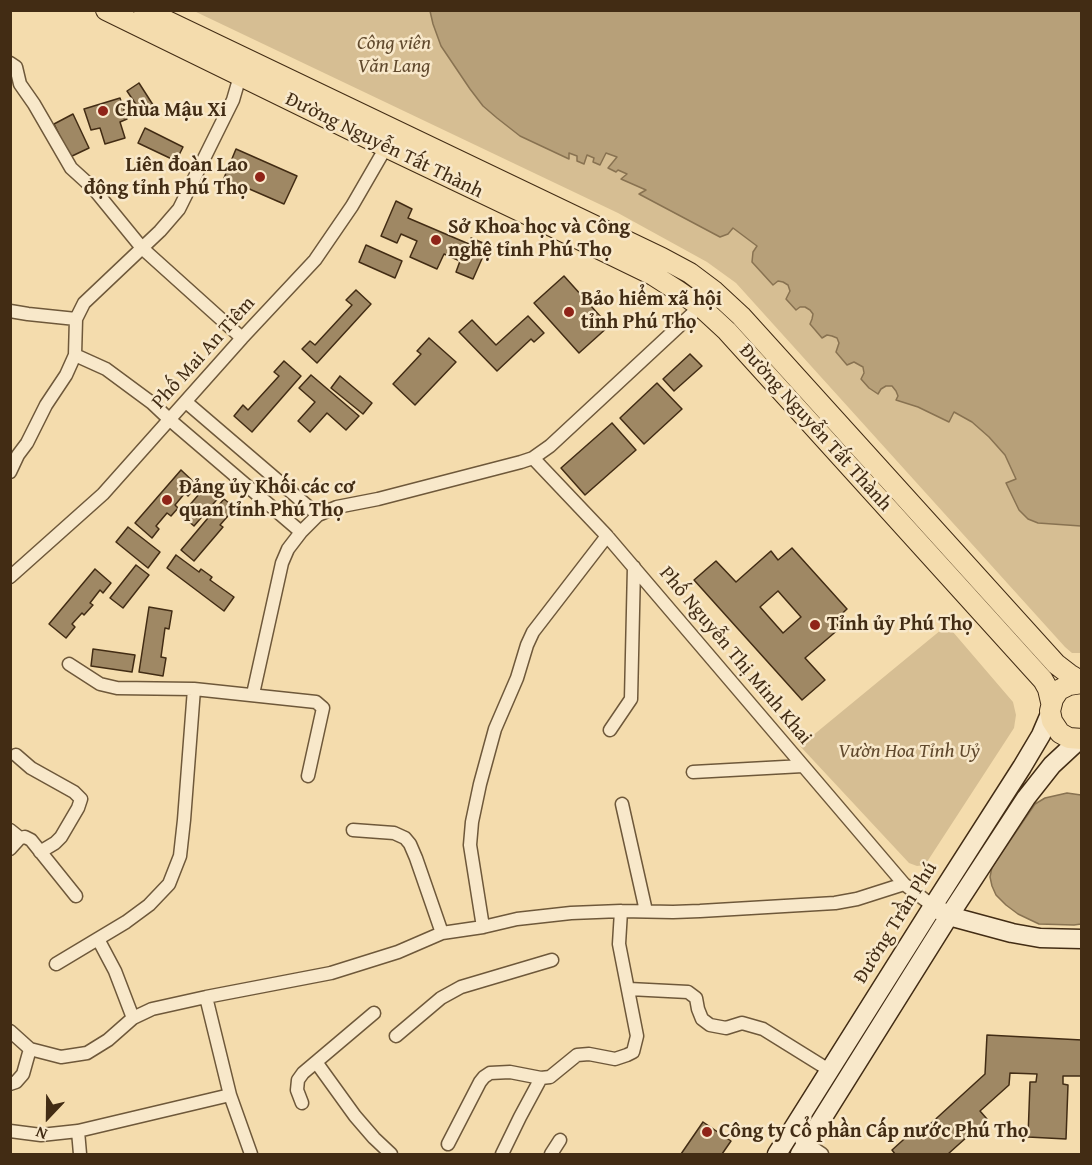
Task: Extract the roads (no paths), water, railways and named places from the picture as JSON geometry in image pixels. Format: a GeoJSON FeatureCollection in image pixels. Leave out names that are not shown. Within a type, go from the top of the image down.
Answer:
{"type":"FeatureCollection","features":[{"type":"Feature","properties":{"kind":"main road","name":"Đường Nguyễn Tất Thành"},"geometry":{"type":"LineString","coordinates":[[106,10],[240,76],[391,139],[662,258],[690,273],[741,316],[1056,664],[1082,683]]}},
{"type":"Feature","properties":{"kind":"main road","name":"Đường Nguyễn Tất Thành"},"geometry":{"type":"LineString","coordinates":[[144,10],[653,275],[701,307],[727,331],[1035,672],[1045,684],[1053,724],[1060,732],[1070,738],[1081,740]]}},
{"type":"Feature","properties":{"kind":"main road"},"geometry":{"type":"LineString","coordinates":[[1051,708],[1054,696],[1062,688],[1082,683]]}},
{"type":"Feature","properties":{"kind":"main road","name":"Đường Trần Phú"},"geometry":{"type":"LineString","coordinates":[[777,1155],[1022,767],[1041,735],[1051,708]]}},
{"type":"Feature","properties":{"kind":"main road","name":"Đường Trần Phú"},"geometry":{"type":"LineString","coordinates":[[803,1149],[949,916],[1035,786],[1052,765],[1081,740]]}},
{"type":"Feature","properties":{"kind":"main road"},"geometry":{"type":"LineString","coordinates":[[933,906],[949,916],[1021,935],[1082,939]]}},
{"type":"Feature","properties":{"kind":"street"},"geometry":{"type":"LineString","coordinates":[[10,63],[15,67],[20,84],[71,168],[93,188],[142,248],[242,338]]}},
{"type":"Feature","properties":{"kind":"street"},"geometry":{"type":"LineString","coordinates":[[10,472],[46,405],[66,375],[75,355],[76,319],[84,303],[160,231],[179,209],[232,100],[240,76]]}},
{"type":"Feature","properties":{"kind":"street","name":"Phố Mai An Tiêm"},"geometry":{"type":"LineString","coordinates":[[10,576],[103,494],[315,260],[352,206],[391,139]]}},
{"type":"Feature","properties":{"kind":"street"},"geometry":{"type":"LineString","coordinates":[[253,694],[282,563],[288,549],[318,515],[337,507],[378,499],[533,458],[550,446],[701,307],[714,291]]}},
{"type":"Feature","properties":{"kind":"street"},"geometry":{"type":"LineString","coordinates":[[10,311],[76,319]]}},
{"type":"Feature","properties":{"kind":"street"},"geometry":{"type":"LineString","coordinates":[[75,355],[106,369],[128,384],[301,532]]}},
{"type":"Feature","properties":{"kind":"street"},"geometry":{"type":"LineString","coordinates":[[186,402],[318,515]]}},
{"type":"Feature","properties":{"kind":"street","name":"Phố Nguyễn Thị Minh Khai"},"geometry":{"type":"LineString","coordinates":[[533,458],[634,567],[904,884],[933,906]]}},
{"type":"Feature","properties":{"kind":"street"},"geometry":{"type":"LineString","coordinates":[[483,927],[470,845],[480,784],[495,729],[517,678],[533,632],[607,536]]}},
{"type":"Feature","properties":{"kind":"street"},"geometry":{"type":"LineString","coordinates":[[610,730],[631,699],[634,567]]}},
{"type":"Feature","properties":{"kind":"street"},"geometry":{"type":"LineString","coordinates":[[69,664],[100,684],[117,688],[194,689],[316,702],[323,708],[308,776]]}},
{"type":"Feature","properties":{"kind":"street"},"geometry":{"type":"LineString","coordinates":[[56,964],[126,922],[149,905],[169,884],[180,856],[194,689]]}},
{"type":"Feature","properties":{"kind":"street"},"geometry":{"type":"LineString","coordinates":[[16,755],[31,768],[75,792],[81,799],[61,837],[40,852]]}},
{"type":"Feature","properties":{"kind":"street"},"geometry":{"type":"LineString","coordinates":[[693,772],[803,766]]}},
{"type":"Feature","properties":{"kind":"street"},"geometry":{"type":"LineString","coordinates":[[622,804],[646,911]]}},
{"type":"Feature","properties":{"kind":"street"},"geometry":{"type":"LineString","coordinates":[[353,830],[394,833],[405,838],[416,858],[442,933]]}},
{"type":"Feature","properties":{"kind":"street"},"geometry":{"type":"LineString","coordinates":[[10,849],[15,834],[31,840],[76,896]]}},
{"type":"Feature","properties":{"kind":"street"},"geometry":{"type":"LineString","coordinates":[[10,1031],[30,1049],[61,1057],[87,1053],[108,1040],[133,1018],[152,1009],[331,973],[398,952],[442,933],[517,919],[571,913],[700,911],[835,903],[857,899],[904,884]]}},
{"type":"Feature","properties":{"kind":"street"},"geometry":{"type":"LineString","coordinates":[[448,1144],[484,1077],[490,1073],[510,1072],[541,1078],[550,1077],[577,1055],[589,1054],[615,1059],[633,1052],[637,1036],[619,944],[621,911]]}},
{"type":"Feature","properties":{"kind":"street"},"geometry":{"type":"LineString","coordinates":[[98,939],[115,971],[133,1018]]}},
{"type":"Feature","properties":{"kind":"street"},"geometry":{"type":"LineString","coordinates":[[396,1036],[441,998],[461,987],[552,960]]}},
{"type":"Feature","properties":{"kind":"street"},"geometry":{"type":"LineString","coordinates":[[629,989],[688,992],[696,998],[702,1019],[710,1025],[726,1028],[742,1023],[763,1029],[829,1070]]}},
{"type":"Feature","properties":{"kind":"street"},"geometry":{"type":"LineString","coordinates":[[206,997],[230,1095],[249,1154]]}},
{"type":"Feature","properties":{"kind":"street"},"geometry":{"type":"LineString","coordinates":[[302,1103],[297,1090],[298,1080],[303,1073],[374,1013]]}},
{"type":"Feature","properties":{"kind":"street"},"geometry":{"type":"LineString","coordinates":[[10,1084],[16,1082],[22,1074],[30,1049]]}},
{"type":"Feature","properties":{"kind":"street"},"geometry":{"type":"LineString","coordinates":[[316,1062],[355,1116],[391,1155]]}},
{"type":"Feature","properties":{"kind":"street"},"geometry":{"type":"LineString","coordinates":[[502,1155],[541,1078]]}},
{"type":"Feature","properties":{"kind":"street"},"geometry":{"type":"LineString","coordinates":[[10,1131],[41,1135],[78,1131],[230,1095]]}},
{"type":"Feature","properties":{"kind":"street"},"geometry":{"type":"LineString","coordinates":[[78,1131],[80,1155]]}},
{"type":"Feature","properties":{"kind":"street"},"geometry":{"type":"LineString","coordinates":[[791,1133],[803,1149],[822,1155]]}},
{"type":"Feature","properties":{"kind":"street"},"geometry":{"type":"LineString","coordinates":[[551,1155],[560,1140]]}},
{"type":"Feature","properties":{"kind":"place","name":"Chùa Mậu Xi"},"geometry":{"type":"Point","coordinates":[103,111]}},
{"type":"Feature","properties":{"kind":"place","name":"Liên đoàn Lao động tỉnh Phú Thọ"},"geometry":{"type":"Point","coordinates":[260,177]}},
{"type":"Feature","properties":{"kind":"place","name":"Sở Khoa học và Công nghệ tỉnh Phú Thọ"},"geometry":{"type":"Point","coordinates":[436,240]}},
{"type":"Feature","properties":{"kind":"place","name":"Bảo hiểm xã hội tỉnh Phú Thọ"},"geometry":{"type":"Point","coordinates":[569,312]}},
{"type":"Feature","properties":{"kind":"place","name":"Đảng ủy Khối các cơ quan tỉnh Phú Thọ"},"geometry":{"type":"Point","coordinates":[167,500]}},
{"type":"Feature","properties":{"kind":"place","name":"Tỉnh ủy Phú Thọ"},"geometry":{"type":"Point","coordinates":[815,625]}},
{"type":"Feature","properties":{"kind":"place","name":"Công ty Cổ phần Cấp nước Phú Thọ"},"geometry":{"type":"Point","coordinates":[707,1132]}},
{"type":"Feature","properties":{"kind":"park label","name":"Công viên Văn Lang"},"geometry":{"type":"Point","coordinates":[394,56]}},
{"type":"Feature","properties":{"kind":"park label","name":"Vườn Hoa Tỉnh Uỷ"},"geometry":{"type":"Point","coordinates":[909,752]}}]}
